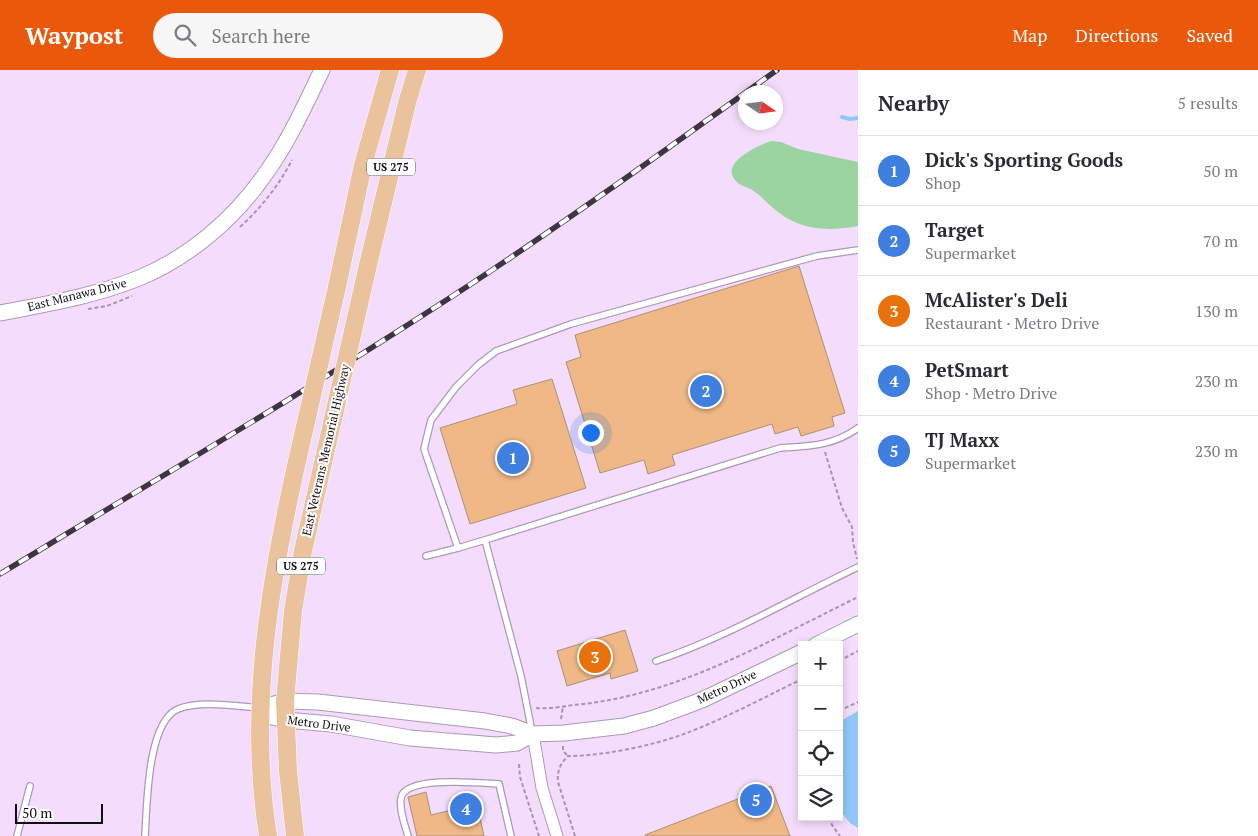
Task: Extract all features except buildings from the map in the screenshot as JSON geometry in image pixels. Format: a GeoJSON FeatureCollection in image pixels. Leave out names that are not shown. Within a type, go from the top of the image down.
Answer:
{"type":"FeatureCollection","features":[{"type":"Feature","properties":{"kind":"main road","name":"East Veterans Memorial Highway"},"geometry":{"type":"LineString","coordinates":[[268,836],[261,779],[260,741],[264,649],[270,592],[286,511],[363,165],[390,70]]}},
{"type":"Feature","properties":{"kind":"main road","name":"East Veterans Memorial Highway"},"geometry":{"type":"LineString","coordinates":[[296,836],[289,780],[285,701],[300,568],[368,265],[407,103],[417,70]]}},
{"type":"Feature","properties":{"kind":"street","name":"East Manawa Drive"},"geometry":{"type":"LineString","coordinates":[[0,313],[90,294],[139,278],[181,256],[210,234],[240,206],[267,173],[288,138],[322,70]]}},
{"type":"Feature","properties":{"kind":"street"},"geometry":{"type":"LineString","coordinates":[[824,641],[858,624]]}},
{"type":"Feature","properties":{"kind":"street","name":"Metro Drive"},"geometry":{"type":"LineString","coordinates":[[261,708],[285,701],[318,702],[485,721],[512,726],[533,734],[564,733],[608,728],[654,718],[702,700],[798,654]]}},
{"type":"Feature","properties":{"kind":"street","name":"Metro Drive"},"geometry":{"type":"LineString","coordinates":[[261,708],[272,717],[286,720],[330,724],[410,738],[496,745],[517,743],[533,734]]}},
{"type":"Feature","properties":{"kind":"street"},"geometry":{"type":"LineString","coordinates":[[533,734],[542,788],[557,836]]}},
{"type":"Feature","properties":{"kind":"lane"},"geometry":{"type":"LineString","coordinates":[[458,548],[424,449],[431,420],[456,386],[496,351],[571,324],[808,258],[858,250]]}},
{"type":"Feature","properties":{"kind":"lane"},"geometry":{"type":"LineString","coordinates":[[426,556],[485,540],[780,448],[822,444],[845,438],[858,428]]}},
{"type":"Feature","properties":{"kind":"lane"},"geometry":{"type":"LineString","coordinates":[[485,540],[521,676],[533,734]]}},
{"type":"Feature","properties":{"kind":"lane"},"geometry":{"type":"LineString","coordinates":[[656,661],[733,630],[813,588],[858,567]]}},
{"type":"Feature","properties":{"kind":"lane"},"geometry":{"type":"LineString","coordinates":[[145,836],[152,752],[166,719],[176,710],[190,705],[261,708]]}},
{"type":"Feature","properties":{"kind":"lane"},"geometry":{"type":"LineString","coordinates":[[408,836],[402,811],[401,799],[403,793],[410,787],[419,785],[463,782],[499,784],[511,836]]}},
{"type":"Feature","properties":{"kind":"lane"},"geometry":{"type":"LineString","coordinates":[[17,836],[30,786]]}},
{"type":"Feature","properties":{"kind":"path"},"geometry":{"type":"LineString","coordinates":[[822,444],[842,508],[852,527],[853,542],[858,561]]}},
{"type":"Feature","properties":{"kind":"path"},"geometry":{"type":"LineString","coordinates":[[528,708],[546,709],[604,702],[626,698],[673,684],[713,668],[858,597]]}},
{"type":"Feature","properties":{"kind":"path"},"geometry":{"type":"LineString","coordinates":[[843,658],[858,652]]}},
{"type":"Feature","properties":{"kind":"path"},"geometry":{"type":"LineString","coordinates":[[576,836],[558,782],[557,772],[568,756],[614,751],[683,735],[798,681]]}},
{"type":"Feature","properties":{"kind":"path"},"geometry":{"type":"LineString","coordinates":[[843,709],[858,702]]}},
{"type":"Feature","properties":{"kind":"path"},"geometry":{"type":"LineString","coordinates":[[519,764],[520,776],[538,836]]}},
{"type":"Feature","properties":{"kind":"path"},"geometry":{"type":"LineString","coordinates":[[830,821],[840,836]]}},
{"type":"Feature","properties":{"kind":"green space"},"geometry":{"type":"Polygon","coordinates":[[[771,141],[858,162],[858,226],[823,229],[791,221],[753,190],[737,182],[732,173],[737,161],[751,150],[771,141]]]}},
{"type":"Feature","properties":{"kind":"water"},"geometry":{"type":"Polygon","coordinates":[[[858,711],[858,828],[850,823],[843,814],[843,720],[858,711]]]}},
{"type":"Feature","properties":{"kind":"waterway"},"geometry":{"type":"LineString","coordinates":[[842,117],[858,118]]}},
{"type":"Feature","properties":{"kind":"railway"},"geometry":{"type":"LineString","coordinates":[[0,574],[294,396],[468,286],[585,207],[777,70]]}},
{"type":"Feature","properties":{"kind":"place","name":"Target"},"geometry":{"type":"Point","coordinates":[706,391]}},
{"type":"Feature","properties":{"kind":"place","name":"Dick's Sporting Goods"},"geometry":{"type":"Point","coordinates":[513,458]}},
{"type":"Feature","properties":{"kind":"place","name":"McAlister's Deli"},"geometry":{"type":"Point","coordinates":[595,657]}},
{"type":"Feature","properties":{"kind":"place","name":"TJ Maxx"},"geometry":{"type":"Point","coordinates":[756,800]}},
{"type":"Feature","properties":{"kind":"place","name":"PetSmart"},"geometry":{"type":"Point","coordinates":[466,809]}}]}
